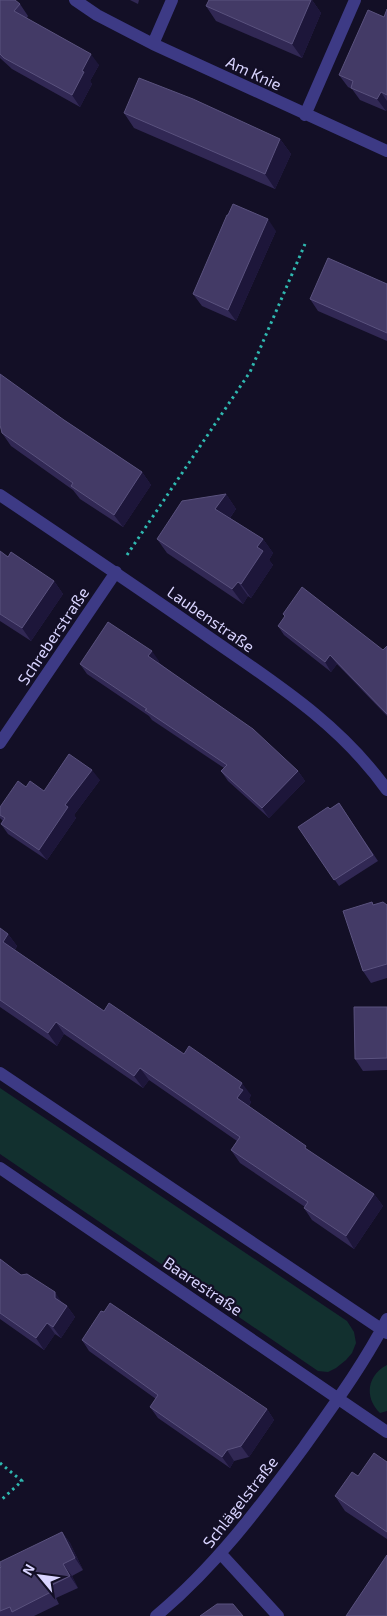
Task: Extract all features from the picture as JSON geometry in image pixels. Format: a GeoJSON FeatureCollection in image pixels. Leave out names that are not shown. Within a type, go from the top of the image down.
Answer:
{"type":"FeatureCollection","features":[{"type":"Feature","properties":{"kind":"street","name":"Am Knie"},"geometry":{"type":"LineString","coordinates":[[75,0],[97,15],[152,44],[387,151]]}},
{"type":"Feature","properties":{"kind":"street"},"geometry":{"type":"LineString","coordinates":[[152,44],[172,0]]}},
{"type":"Feature","properties":{"kind":"street"},"geometry":{"type":"LineString","coordinates":[[305,114],[355,0]]}},
{"type":"Feature","properties":{"kind":"street","name":"Laubenstraße"},"geometry":{"type":"LineString","coordinates":[[0,495],[116,572],[291,694],[324,720],[351,746],[387,790]]}},
{"type":"Feature","properties":{"kind":"street","name":"Schreberstraße"},"geometry":{"type":"LineString","coordinates":[[0,743],[116,572]]}},
{"type":"Feature","properties":{"kind":"street"},"geometry":{"type":"LineString","coordinates":[[0,1073],[385,1327],[338,1398]]}},
{"type":"Feature","properties":{"kind":"street","name":"Baarestraße"},"geometry":{"type":"LineString","coordinates":[[0,1168],[387,1432]]}},
{"type":"Feature","properties":{"kind":"street","name":"Schlägelstraße"},"geometry":{"type":"LineString","coordinates":[[156,1616],[183,1594],[221,1554],[268,1495],[338,1398]]}},
{"type":"Feature","properties":{"kind":"street"},"geometry":{"type":"LineString","coordinates":[[221,1554],[278,1616]]}},
{"type":"Feature","properties":{"kind":"path"},"geometry":{"type":"LineString","coordinates":[[116,572],[250,372],[305,244]]}},
{"type":"Feature","properties":{"kind":"path"},"geometry":{"type":"LineString","coordinates":[[0,1463],[22,1481],[0,1501]]}},
{"type":"Feature","properties":{"kind":"green space"},"geometry":{"type":"Polygon","coordinates":[[[0,1088],[347,1321],[354,1332],[356,1343],[352,1353],[336,1368],[328,1372],[318,1371],[0,1154],[0,1088]]]}},
{"type":"Feature","properties":{"kind":"green space"},"geometry":{"type":"Polygon","coordinates":[[[387,1365],[387,1411],[380,1413],[372,1401],[370,1387],[375,1375],[387,1365]]]}},
{"type":"Feature","properties":{"kind":"building"},"geometry":{"type":"Polygon","coordinates":[[[0,0],[15,0],[20,4],[14,11],[91,54],[72,95],[0,54],[0,0]]]}},
{"type":"Feature","properties":{"kind":"building"},"geometry":{"type":"Polygon","coordinates":[[[209,0],[311,0],[292,44],[206,6],[209,0]]]}},
{"type":"Feature","properties":{"kind":"building"},"geometry":{"type":"Polygon","coordinates":[[[387,9],[387,95],[381,92],[377,99],[351,88],[353,81],[339,75],[368,10],[384,17],[387,9]]]}},
{"type":"Feature","properties":{"kind":"building"},"geometry":{"type":"Polygon","coordinates":[[[139,78],[193,99],[280,139],[265,174],[124,113],[139,78]]]}},
{"type":"Feature","properties":{"kind":"building"},"geometry":{"type":"Polygon","coordinates":[[[233,204],[268,219],[228,310],[193,294],[233,204]]]}},
{"type":"Feature","properties":{"kind":"building"},"geometry":{"type":"Polygon","coordinates":[[[328,258],[387,284],[387,333],[310,299],[328,258]]]}},
{"type":"Feature","properties":{"kind":"building"},"geometry":{"type":"Polygon","coordinates":[[[0,374],[64,420],[142,472],[114,515],[71,486],[73,483],[2,433],[0,425],[0,374]]]}},
{"type":"Feature","properties":{"kind":"building"},"geometry":{"type":"Polygon","coordinates":[[[226,494],[215,509],[263,539],[257,547],[263,551],[241,584],[238,582],[232,589],[157,539],[182,501],[226,494]]]}},
{"type":"Feature","properties":{"kind":"building"},"geometry":{"type":"Polygon","coordinates":[[[0,551],[8,557],[11,552],[54,581],[22,628],[0,614],[0,551]]]}},
{"type":"Feature","properties":{"kind":"building"},"geometry":{"type":"Polygon","coordinates":[[[302,587],[383,650],[387,646],[387,714],[330,655],[325,662],[278,626],[285,616],[283,614],[302,587]]]}},
{"type":"Feature","properties":{"kind":"building"},"geometry":{"type":"Polygon","coordinates":[[[108,622],[152,651],[148,656],[253,729],[298,771],[262,808],[221,771],[227,765],[80,664],[108,622]]]}},
{"type":"Feature","properties":{"kind":"building"},"geometry":{"type":"Polygon","coordinates":[[[69,754],[92,770],[65,805],[68,807],[39,850],[1,824],[5,818],[0,815],[0,807],[18,781],[26,787],[30,781],[44,791],[69,754]]]}},
{"type":"Feature","properties":{"kind":"building"},"geometry":{"type":"Polygon","coordinates":[[[339,803],[373,855],[334,880],[298,827],[328,807],[330,809],[339,803]]]}},
{"type":"Feature","properties":{"kind":"building"},"geometry":{"type":"Polygon","coordinates":[[[372,902],[373,905],[383,902],[387,905],[387,964],[363,971],[343,911],[372,902]]]}},
{"type":"Feature","properties":{"kind":"building"},"geometry":{"type":"Polygon","coordinates":[[[0,928],[8,934],[3,942],[104,1011],[109,1003],[184,1054],[189,1046],[242,1083],[239,1088],[243,1090],[237,1098],[306,1146],[305,1148],[374,1194],[346,1236],[304,1208],[308,1202],[231,1150],[240,1137],[140,1068],[134,1076],[56,1022],[48,1033],[0,1000],[0,928]]]}},
{"type":"Feature","properties":{"kind":"building"},"geometry":{"type":"Polygon","coordinates":[[[354,1007],[387,1007],[387,1058],[355,1059],[354,1007]]]}},
{"type":"Feature","properties":{"kind":"building"},"geometry":{"type":"Polygon","coordinates":[[[0,1259],[21,1275],[27,1274],[55,1292],[55,1298],[67,1306],[53,1327],[47,1323],[36,1338],[0,1313],[0,1259]]]}},
{"type":"Feature","properties":{"kind":"building"},"geometry":{"type":"Polygon","coordinates":[[[110,1303],[267,1409],[241,1446],[227,1450],[222,1457],[150,1407],[158,1395],[82,1340],[101,1311],[104,1312],[110,1303]]]}},
{"type":"Feature","properties":{"kind":"building"},"geometry":{"type":"Polygon","coordinates":[[[374,1453],[387,1462],[387,1532],[335,1496],[352,1472],[358,1476],[374,1453]]]}},
{"type":"Feature","properties":{"kind":"building"},"geometry":{"type":"Polygon","coordinates":[[[62,1532],[75,1558],[63,1564],[70,1576],[48,1587],[51,1592],[12,1612],[10,1607],[0,1611],[0,1562],[62,1532]]]}},
{"type":"Feature","properties":{"kind":"building"},"geometry":{"type":"Polygon","coordinates":[[[387,1555],[387,1616],[346,1616],[387,1555]]]}},
{"type":"Feature","properties":{"kind":"building"},"geometry":{"type":"Polygon","coordinates":[[[217,1604],[233,1604],[243,1616],[200,1616],[217,1604]]]}}]}
